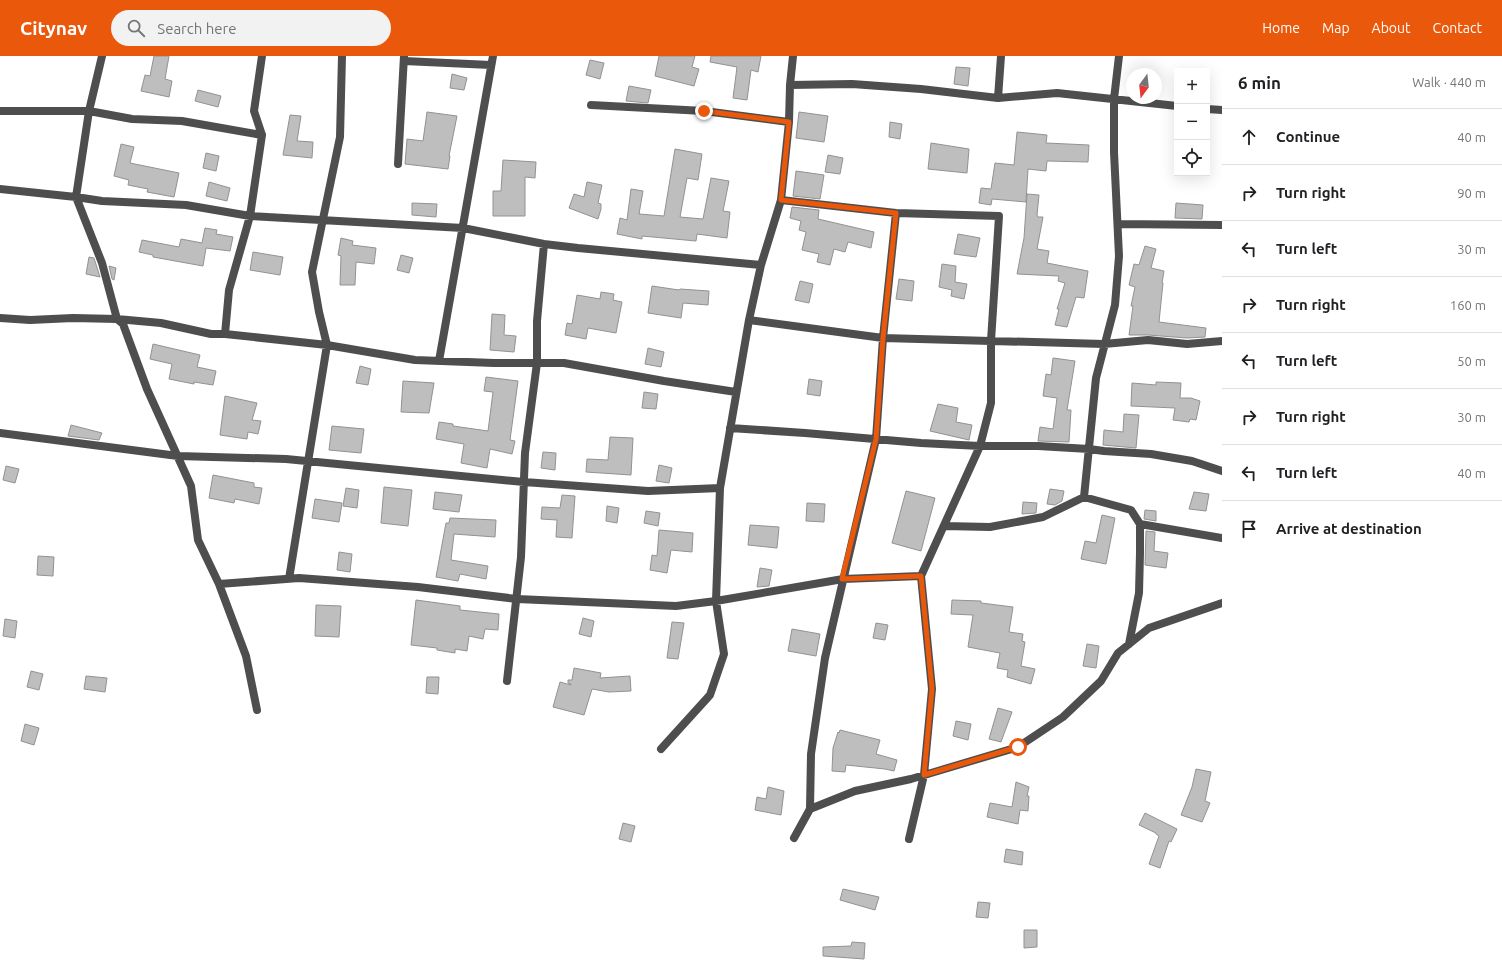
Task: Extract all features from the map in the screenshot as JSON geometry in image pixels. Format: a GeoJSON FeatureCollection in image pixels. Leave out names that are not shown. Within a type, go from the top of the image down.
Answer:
{"type":"FeatureCollection","features":[{"type":"Feature","properties":{"kind":"street"},"geometry":{"type":"LineString","coordinates":[[102,56],[89,111],[76,196],[102,263],[117,319],[123,324],[147,388],[191,486],[198,540],[219,584],[246,656],[257,710]]}},
{"type":"Feature","properties":{"kind":"street"},"geometry":{"type":"LineString","coordinates":[[225,334],[229,290],[250,216],[262,135],[254,111],[262,56]]}},
{"type":"Feature","properties":{"kind":"street"},"geometry":{"type":"LineString","coordinates":[[289,578],[327,345],[312,272],[340,137],[342,56]]}},
{"type":"Feature","properties":{"kind":"street"},"geometry":{"type":"LineString","coordinates":[[439,361],[493,56]]}},
{"type":"Feature","properties":{"kind":"street"},"geometry":{"type":"LineString","coordinates":[[661,749],[710,695],[724,654],[716,601],[720,488],[749,320],[761,265],[781,200],[789,122],[792,56]]}},
{"type":"Feature","properties":{"kind":"street"},"geometry":{"type":"LineString","coordinates":[[998,98],[1002,56]]}},
{"type":"Feature","properties":{"kind":"street"},"geometry":{"type":"LineString","coordinates":[[1084,497],[1096,378],[1115,305],[1119,256],[1114,152],[1114,100],[1119,56]]}},
{"type":"Feature","properties":{"kind":"street"},"geometry":{"type":"LineString","coordinates":[[398,164],[404,58],[491,65]]}},
{"type":"Feature","properties":{"kind":"street"},"geometry":{"type":"LineString","coordinates":[[790,85],[852,84],[998,98],[1057,93],[1174,106]]}},
{"type":"Feature","properties":{"kind":"street"},"geometry":{"type":"LineString","coordinates":[[591,105],[704,111],[789,122]]}},
{"type":"Feature","properties":{"kind":"street"},"geometry":{"type":"LineString","coordinates":[[1210,109],[1222,110]]}},
{"type":"Feature","properties":{"kind":"street"},"geometry":{"type":"LineString","coordinates":[[0,111],[89,111],[132,119],[182,121],[262,135]]}},
{"type":"Feature","properties":{"kind":"street"},"geometry":{"type":"LineString","coordinates":[[0,189],[76,196],[102,201],[186,205],[250,216],[463,228],[544,244],[761,265]]}},
{"type":"Feature","properties":{"kind":"street"},"geometry":{"type":"LineString","coordinates":[[781,200],[896,213],[999,216],[992,341],[991,403],[980,446],[921,576],[932,689],[924,775],[909,839]]}},
{"type":"Feature","properties":{"kind":"street"},"geometry":{"type":"LineString","coordinates":[[794,838],[810,809],[811,754],[825,658],[842,579],[876,439],[883,338],[896,213]]}},
{"type":"Feature","properties":{"kind":"street"},"geometry":{"type":"LineString","coordinates":[[1118,224],[1222,225]]}},
{"type":"Feature","properties":{"kind":"street"},"geometry":{"type":"LineString","coordinates":[[507,681],[521,557],[525,453],[537,363],[537,321],[544,244]]}},
{"type":"Feature","properties":{"kind":"street"},"geometry":{"type":"LineString","coordinates":[[0,318],[30,320],[73,318],[117,319],[161,323],[211,334],[225,334],[327,345],[415,360],[564,363],[736,392]]}},
{"type":"Feature","properties":{"kind":"street"},"geometry":{"type":"LineString","coordinates":[[749,320],[883,338],[1104,344],[1148,340],[1187,344],[1222,342]]}},
{"type":"Feature","properties":{"kind":"street"},"geometry":{"type":"LineString","coordinates":[[730,428],[980,446],[1038,446],[1089,449],[1192,461],[1222,471]]}},
{"type":"Feature","properties":{"kind":"street"},"geometry":{"type":"LineString","coordinates":[[0,433],[178,456],[286,459],[524,482],[648,491],[720,488]]}},
{"type":"Feature","properties":{"kind":"street"},"geometry":{"type":"LineString","coordinates":[[944,526],[990,526],[1043,517],[1084,497],[1130,510],[1140,524],[1139,593],[1129,644]]}},
{"type":"Feature","properties":{"kind":"street"},"geometry":{"type":"LineString","coordinates":[[1140,524],[1222,538]]}},
{"type":"Feature","properties":{"kind":"street"},"geometry":{"type":"LineString","coordinates":[[219,584],[299,578],[418,587],[517,599],[676,606],[716,601],[842,579],[921,576]]}},
{"type":"Feature","properties":{"kind":"street"},"geometry":{"type":"LineString","coordinates":[[810,809],[855,790],[924,775],[1018,747],[1063,717],[1101,681],[1118,653],[1149,628],[1222,603]]}},
{"type":"Feature","properties":{"kind":"building"},"geometry":{"type":"Polygon","coordinates":[[[154,56],[169,56],[165,79],[172,81],[169,97],[141,91],[145,75],[150,76],[154,56]]]}},
{"type":"Feature","properties":{"kind":"building"},"geometry":{"type":"Polygon","coordinates":[[[659,56],[695,56],[692,67],[699,69],[694,86],[655,76],[659,56]]]}},
{"type":"Feature","properties":{"kind":"building"},"geometry":{"type":"Polygon","coordinates":[[[711,56],[761,56],[758,72],[751,70],[747,100],[733,98],[737,67],[710,62],[711,56]]]}},
{"type":"Feature","properties":{"kind":"building"},"geometry":{"type":"Polygon","coordinates":[[[590,60],[604,63],[600,79],[586,75],[590,60]]]}},
{"type":"Feature","properties":{"kind":"building"},"geometry":{"type":"Polygon","coordinates":[[[956,67],[970,68],[968,86],[954,84],[956,67]]]}},
{"type":"Feature","properties":{"kind":"building"},"geometry":{"type":"Polygon","coordinates":[[[452,74],[467,78],[464,90],[450,88],[452,74]]]}},
{"type":"Feature","properties":{"kind":"building"},"geometry":{"type":"Polygon","coordinates":[[[629,86],[651,90],[648,103],[626,101],[629,86]]]}},
{"type":"Feature","properties":{"kind":"building"},"geometry":{"type":"Polygon","coordinates":[[[198,90],[221,96],[218,107],[195,101],[198,90]]]}},
{"type":"Feature","properties":{"kind":"building"},"geometry":{"type":"Polygon","coordinates":[[[427,112],[457,116],[448,169],[405,164],[407,139],[423,141],[427,112]]]}},
{"type":"Feature","properties":{"kind":"building"},"geometry":{"type":"Polygon","coordinates":[[[799,112],[828,116],[824,142],[796,138],[799,112]]]}},
{"type":"Feature","properties":{"kind":"building"},"geometry":{"type":"Polygon","coordinates":[[[290,115],[301,116],[297,141],[313,142],[312,158],[283,155],[290,115]]]}},
{"type":"Feature","properties":{"kind":"building"},"geometry":{"type":"Polygon","coordinates":[[[890,122],[902,124],[900,139],[889,137],[890,122]]]}},
{"type":"Feature","properties":{"kind":"building"},"geometry":{"type":"Polygon","coordinates":[[[1017,132],[1047,135],[1046,143],[1089,145],[1088,162],[1047,161],[1046,171],[1028,169],[1026,202],[992,199],[991,205],[979,203],[981,188],[991,189],[995,163],[1014,165],[1017,132]]]}},
{"type":"Feature","properties":{"kind":"building"},"geometry":{"type":"Polygon","coordinates":[[[931,143],[969,149],[967,173],[928,169],[931,143]]]}},
{"type":"Feature","properties":{"kind":"building"},"geometry":{"type":"Polygon","coordinates":[[[121,144],[134,147],[130,163],[179,173],[174,197],[147,192],[148,189],[128,185],[129,180],[114,176],[121,144]]]}},
{"type":"Feature","properties":{"kind":"building"},"geometry":{"type":"Polygon","coordinates":[[[675,149],[702,154],[698,180],[687,178],[680,217],[703,219],[711,178],[729,181],[723,211],[730,212],[727,238],[697,234],[696,241],[642,236],[642,239],[617,234],[620,218],[627,220],[631,189],[643,191],[639,214],[664,216],[675,149]]]}},
{"type":"Feature","properties":{"kind":"building"},"geometry":{"type":"Polygon","coordinates":[[[206,153],[219,156],[216,171],[203,168],[206,153]]]}},
{"type":"Feature","properties":{"kind":"building"},"geometry":{"type":"Polygon","coordinates":[[[828,155],[843,158],[840,174],[825,172],[828,155]]]}},
{"type":"Feature","properties":{"kind":"building"},"geometry":{"type":"Polygon","coordinates":[[[503,160],[536,162],[535,178],[525,177],[525,216],[493,216],[493,191],[501,191],[503,160]]]}},
{"type":"Feature","properties":{"kind":"building"},"geometry":{"type":"Polygon","coordinates":[[[796,171],[824,175],[820,199],[793,196],[796,171]]]}},
{"type":"Feature","properties":{"kind":"building"},"geometry":{"type":"Polygon","coordinates":[[[209,182],[230,188],[227,201],[206,196],[209,182]]]}},
{"type":"Feature","properties":{"kind":"building"},"geometry":{"type":"Polygon","coordinates":[[[587,182],[602,185],[598,203],[601,204],[601,209],[598,219],[569,208],[574,194],[584,197],[587,182]]]}},
{"type":"Feature","properties":{"kind":"building"},"geometry":{"type":"Polygon","coordinates":[[[1027,194],[1039,195],[1037,215],[1038,217],[1043,217],[1037,249],[1049,251],[1047,263],[1088,271],[1084,298],[1076,297],[1067,327],[1055,325],[1059,309],[1057,309],[1065,283],[1058,281],[1059,276],[1017,274],[1024,238],[1027,194]]]}},
{"type":"Feature","properties":{"kind":"building"},"geometry":{"type":"Polygon","coordinates":[[[412,203],[437,204],[436,217],[412,215],[412,203]]]}},
{"type":"Feature","properties":{"kind":"building"},"geometry":{"type":"Polygon","coordinates":[[[1176,203],[1203,205],[1202,219],[1175,218],[1176,203]]]}},
{"type":"Feature","properties":{"kind":"building"},"geometry":{"type":"Polygon","coordinates":[[[792,207],[819,210],[818,219],[874,232],[871,248],[848,242],[845,252],[834,249],[830,265],[817,262],[819,254],[802,250],[806,232],[799,230],[801,221],[790,218],[792,207]]]}},
{"type":"Feature","properties":{"kind":"building"},"geometry":{"type":"Polygon","coordinates":[[[205,228],[217,230],[216,234],[233,237],[230,251],[206,248],[203,266],[153,257],[153,255],[139,252],[142,240],[179,247],[181,239],[202,243],[205,228]]]}},
{"type":"Feature","properties":{"kind":"building"},"geometry":{"type":"Polygon","coordinates":[[[958,234],[980,238],[976,257],[954,254],[958,234]]]}},
{"type":"Feature","properties":{"kind":"building"},"geometry":{"type":"Polygon","coordinates":[[[341,238],[353,241],[352,245],[376,248],[374,264],[356,262],[355,285],[340,285],[341,256],[338,255],[341,238]]]}},
{"type":"Feature","properties":{"kind":"building"},"geometry":{"type":"Polygon","coordinates":[[[1145,246],[1156,249],[1151,268],[1164,271],[1159,322],[1206,328],[1205,337],[1187,338],[1129,335],[1133,306],[1131,306],[1135,287],[1129,285],[1134,264],[1139,265],[1145,246]]]}},
{"type":"Feature","properties":{"kind":"building"},"geometry":{"type":"Polygon","coordinates":[[[253,252],[283,257],[280,275],[250,270],[253,252]]]}},
{"type":"Feature","properties":{"kind":"building"},"geometry":{"type":"Polygon","coordinates":[[[401,255],[413,258],[409,273],[397,270],[401,255]]]}},
{"type":"Feature","properties":{"kind":"building"},"geometry":{"type":"Polygon","coordinates":[[[89,257],[94,258],[100,277],[86,274],[89,257]]]}},
{"type":"Feature","properties":{"kind":"building"},"geometry":{"type":"Polygon","coordinates":[[[942,264],[956,266],[955,282],[967,284],[964,299],[951,296],[952,290],[939,287],[942,264]]]}},
{"type":"Feature","properties":{"kind":"building"},"geometry":{"type":"Polygon","coordinates":[[[109,266],[116,268],[114,280],[112,279],[109,266]]]}},
{"type":"Feature","properties":{"kind":"building"},"geometry":{"type":"Polygon","coordinates":[[[899,279],[914,281],[912,301],[896,299],[899,279]]]}},
{"type":"Feature","properties":{"kind":"building"},"geometry":{"type":"Polygon","coordinates":[[[800,281],[813,284],[809,303],[795,300],[800,281]]]}},
{"type":"Feature","properties":{"kind":"building"},"geometry":{"type":"Polygon","coordinates":[[[652,286],[679,290],[709,291],[708,305],[683,303],[681,318],[648,313],[652,286]]]}},
{"type":"Feature","properties":{"kind":"building"},"geometry":{"type":"Polygon","coordinates":[[[601,292],[614,294],[613,300],[622,302],[616,333],[588,328],[586,339],[565,335],[567,323],[572,324],[577,295],[600,299],[601,292]]]}},
{"type":"Feature","properties":{"kind":"building"},"geometry":{"type":"Polygon","coordinates":[[[492,314],[505,315],[504,335],[516,336],[514,352],[490,350],[492,314]]]}},
{"type":"Feature","properties":{"kind":"building"},"geometry":{"type":"Polygon","coordinates":[[[153,344],[200,355],[197,367],[216,371],[213,385],[194,382],[194,384],[169,379],[172,364],[150,359],[153,344]]]}},
{"type":"Feature","properties":{"kind":"building"},"geometry":{"type":"Polygon","coordinates":[[[648,348],[664,352],[661,367],[645,364],[648,348]]]}},
{"type":"Feature","properties":{"kind":"building"},"geometry":{"type":"Polygon","coordinates":[[[1053,358],[1075,361],[1067,410],[1071,410],[1069,442],[1038,441],[1040,427],[1053,429],[1057,398],[1043,396],[1046,374],[1051,375],[1053,358]]]}},
{"type":"Feature","properties":{"kind":"building"},"geometry":{"type":"Polygon","coordinates":[[[360,366],[371,369],[368,385],[356,383],[360,366]]]}},
{"type":"Feature","properties":{"kind":"building"},"geometry":{"type":"Polygon","coordinates":[[[486,377],[518,381],[510,440],[515,441],[512,454],[490,449],[487,468],[461,463],[464,444],[436,439],[439,422],[453,424],[453,426],[488,431],[493,392],[484,391],[486,377]]]}},
{"type":"Feature","properties":{"kind":"building"},"geometry":{"type":"Polygon","coordinates":[[[809,379],[822,381],[820,396],[807,394],[809,379]]]}},
{"type":"Feature","properties":{"kind":"building"},"geometry":{"type":"Polygon","coordinates":[[[403,381],[434,383],[429,413],[401,412],[403,381]]]}},
{"type":"Feature","properties":{"kind":"building"},"geometry":{"type":"Polygon","coordinates":[[[1156,382],[1181,383],[1180,398],[1191,398],[1200,401],[1196,420],[1190,419],[1189,422],[1173,420],[1175,408],[1131,406],[1132,383],[1156,385],[1156,382]]]}},
{"type":"Feature","properties":{"kind":"building"},"geometry":{"type":"Polygon","coordinates":[[[644,392],[658,394],[656,409],[642,408],[644,392]]]}},
{"type":"Feature","properties":{"kind":"building"},"geometry":{"type":"Polygon","coordinates":[[[225,396],[257,403],[252,420],[261,421],[258,434],[248,432],[247,439],[220,435],[225,396]]]}},
{"type":"Feature","properties":{"kind":"building"},"geometry":{"type":"Polygon","coordinates":[[[938,404],[958,408],[956,422],[972,425],[969,440],[930,431],[938,404]]]}},
{"type":"Feature","properties":{"kind":"building"},"geometry":{"type":"Polygon","coordinates":[[[1124,414],[1139,415],[1136,448],[1103,445],[1104,430],[1123,432],[1124,414]]]}},
{"type":"Feature","properties":{"kind":"building"},"geometry":{"type":"Polygon","coordinates":[[[71,425],[102,433],[99,440],[68,436],[71,425]]]}},
{"type":"Feature","properties":{"kind":"building"},"geometry":{"type":"Polygon","coordinates":[[[332,426],[364,429],[361,453],[329,450],[332,426]]]}},
{"type":"Feature","properties":{"kind":"building"},"geometry":{"type":"Polygon","coordinates":[[[610,437],[633,438],[631,475],[586,472],[587,459],[608,460],[610,437]]]}},
{"type":"Feature","properties":{"kind":"building"},"geometry":{"type":"Polygon","coordinates":[[[543,452],[556,453],[555,470],[541,468],[543,452]]]}},
{"type":"Feature","properties":{"kind":"building"},"geometry":{"type":"Polygon","coordinates":[[[659,465],[672,468],[669,483],[656,481],[659,465]]]}},
{"type":"Feature","properties":{"kind":"building"},"geometry":{"type":"Polygon","coordinates":[[[6,466],[19,469],[15,483],[3,480],[6,466]]]}},
{"type":"Feature","properties":{"kind":"building"},"geometry":{"type":"Polygon","coordinates":[[[213,475],[254,483],[254,487],[262,488],[259,504],[235,499],[234,503],[209,498],[213,475]]]}},
{"type":"Feature","properties":{"kind":"building"},"geometry":{"type":"Polygon","coordinates":[[[384,487],[412,490],[408,526],[381,523],[384,487]]]}},
{"type":"Feature","properties":{"kind":"building"},"geometry":{"type":"Polygon","coordinates":[[[346,488],[359,490],[357,508],[343,506],[346,488]]]}},
{"type":"Feature","properties":{"kind":"building"},"geometry":{"type":"Polygon","coordinates":[[[1050,489],[1064,491],[1062,501],[1055,505],[1047,504],[1050,489]]]}},
{"type":"Feature","properties":{"kind":"building"},"geometry":{"type":"Polygon","coordinates":[[[906,491],[935,498],[921,551],[892,543],[906,491]]]}},
{"type":"Feature","properties":{"kind":"building"},"geometry":{"type":"Polygon","coordinates":[[[435,492],[462,495],[459,512],[433,509],[435,492]]]}},
{"type":"Feature","properties":{"kind":"building"},"geometry":{"type":"Polygon","coordinates":[[[1194,492],[1209,494],[1206,511],[1189,509],[1194,492]]]}},
{"type":"Feature","properties":{"kind":"building"},"geometry":{"type":"Polygon","coordinates":[[[562,495],[575,496],[572,538],[556,537],[557,520],[541,519],[542,507],[560,508],[562,495]]]}},
{"type":"Feature","properties":{"kind":"building"},"geometry":{"type":"Polygon","coordinates":[[[315,499],[342,503],[339,522],[312,518],[315,499]]]}},
{"type":"Feature","properties":{"kind":"building"},"geometry":{"type":"Polygon","coordinates":[[[1023,502],[1037,503],[1036,513],[1022,514],[1023,502]]]}},
{"type":"Feature","properties":{"kind":"building"},"geometry":{"type":"Polygon","coordinates":[[[807,503],[825,504],[824,522],[806,521],[807,503]]]}},
{"type":"Feature","properties":{"kind":"building"},"geometry":{"type":"Polygon","coordinates":[[[607,506],[619,508],[617,523],[606,521],[607,506]]]}},
{"type":"Feature","properties":{"kind":"building"},"geometry":{"type":"Polygon","coordinates":[[[1145,510],[1156,511],[1156,521],[1144,519],[1145,510]]]}},
{"type":"Feature","properties":{"kind":"building"},"geometry":{"type":"Polygon","coordinates":[[[646,511],[660,513],[658,526],[644,523],[646,511]]]}},
{"type":"Feature","properties":{"kind":"building"},"geometry":{"type":"Polygon","coordinates":[[[1102,515],[1115,518],[1106,564],[1081,559],[1085,541],[1096,543],[1102,515]]]}},
{"type":"Feature","properties":{"kind":"building"},"geometry":{"type":"Polygon","coordinates":[[[450,518],[496,520],[495,537],[454,534],[451,560],[488,566],[486,579],[460,574],[458,581],[436,577],[446,523],[449,523],[450,518]]]}},
{"type":"Feature","properties":{"kind":"building"},"geometry":{"type":"Polygon","coordinates":[[[750,525],[779,527],[777,548],[748,545],[750,525]]]}},
{"type":"Feature","properties":{"kind":"building"},"geometry":{"type":"Polygon","coordinates":[[[659,530],[693,533],[692,552],[671,550],[667,573],[650,570],[652,555],[657,556],[659,530]]]}},
{"type":"Feature","properties":{"kind":"building"},"geometry":{"type":"Polygon","coordinates":[[[1146,531],[1155,532],[1154,551],[1168,553],[1166,568],[1145,565],[1146,531]]]}},
{"type":"Feature","properties":{"kind":"building"},"geometry":{"type":"Polygon","coordinates":[[[339,552],[352,554],[350,572],[337,570],[339,552]]]}},
{"type":"Feature","properties":{"kind":"building"},"geometry":{"type":"Polygon","coordinates":[[[38,556],[54,557],[53,576],[37,575],[38,556]]]}},
{"type":"Feature","properties":{"kind":"building"},"geometry":{"type":"Polygon","coordinates":[[[760,568],[772,570],[769,586],[757,587],[760,568]]]}},
{"type":"Feature","properties":{"kind":"building"},"geometry":{"type":"Polygon","coordinates":[[[416,600],[460,606],[460,610],[499,614],[498,630],[485,629],[483,639],[469,636],[467,651],[455,649],[455,653],[437,650],[437,648],[411,645],[416,600]]]}},
{"type":"Feature","properties":{"kind":"building"},"geometry":{"type":"Polygon","coordinates":[[[952,600],[981,601],[981,603],[1013,607],[1009,632],[1023,634],[1022,641],[1025,642],[1021,666],[1035,669],[1031,684],[1007,677],[1008,670],[997,668],[1000,653],[968,647],[973,615],[951,614],[952,600]]]}},
{"type":"Feature","properties":{"kind":"building"},"geometry":{"type":"Polygon","coordinates":[[[316,605],[341,606],[339,637],[315,636],[316,605]]]}},
{"type":"Feature","properties":{"kind":"building"},"geometry":{"type":"Polygon","coordinates":[[[583,618],[594,621],[591,637],[579,634],[583,618]]]}},
{"type":"Feature","properties":{"kind":"building"},"geometry":{"type":"Polygon","coordinates":[[[5,619],[17,621],[15,638],[3,636],[5,619]]]}},
{"type":"Feature","properties":{"kind":"building"},"geometry":{"type":"Polygon","coordinates":[[[672,622],[684,623],[678,659],[667,658],[672,622]]]}},
{"type":"Feature","properties":{"kind":"building"},"geometry":{"type":"Polygon","coordinates":[[[876,623],[888,625],[885,640],[873,638],[876,623]]]}},
{"type":"Feature","properties":{"kind":"building"},"geometry":{"type":"Polygon","coordinates":[[[792,629],[820,634],[816,656],[788,651],[792,629]]]}},
{"type":"Feature","properties":{"kind":"building"},"geometry":{"type":"Polygon","coordinates":[[[1087,644],[1099,646],[1096,668],[1083,666],[1087,644]]]}},
{"type":"Feature","properties":{"kind":"building"},"geometry":{"type":"Polygon","coordinates":[[[574,668],[601,673],[600,678],[630,676],[631,691],[609,692],[592,689],[584,715],[553,707],[560,682],[571,685],[568,683],[568,680],[572,680],[574,668]]]}},
{"type":"Feature","properties":{"kind":"building"},"geometry":{"type":"Polygon","coordinates":[[[31,671],[43,674],[39,690],[27,687],[31,671]]]}},
{"type":"Feature","properties":{"kind":"building"},"geometry":{"type":"Polygon","coordinates":[[[86,676],[107,678],[105,692],[84,689],[86,676]]]}},
{"type":"Feature","properties":{"kind":"building"},"geometry":{"type":"Polygon","coordinates":[[[427,677],[439,677],[438,694],[426,693],[427,677]]]}},
{"type":"Feature","properties":{"kind":"building"},"geometry":{"type":"Polygon","coordinates":[[[998,708],[1012,712],[1001,742],[989,739],[998,708]]]}},
{"type":"Feature","properties":{"kind":"building"},"geometry":{"type":"Polygon","coordinates":[[[956,721],[971,724],[968,740],[953,736],[956,721]]]}},
{"type":"Feature","properties":{"kind":"building"},"geometry":{"type":"Polygon","coordinates":[[[25,724],[39,728],[34,745],[21,741],[25,724]]]}},
{"type":"Feature","properties":{"kind":"building"},"geometry":{"type":"Polygon","coordinates":[[[840,730],[880,740],[876,754],[897,760],[894,771],[846,765],[845,772],[832,771],[833,748],[840,730]]]}},
{"type":"Feature","properties":{"kind":"building"},"geometry":{"type":"Polygon","coordinates":[[[1196,769],[1211,772],[1205,801],[1210,803],[1202,822],[1181,815],[1192,787],[1196,769]]]}},
{"type":"Feature","properties":{"kind":"building"},"geometry":{"type":"Polygon","coordinates":[[[1016,782],[1029,787],[1027,796],[1029,796],[1028,811],[1020,810],[1018,824],[987,817],[990,803],[1012,807],[1016,782]]]}},
{"type":"Feature","properties":{"kind":"building"},"geometry":{"type":"Polygon","coordinates":[[[768,787],[784,791],[781,815],[755,810],[757,797],[766,799],[768,787]]]}},
{"type":"Feature","properties":{"kind":"building"},"geometry":{"type":"Polygon","coordinates":[[[1145,813],[1177,829],[1171,842],[1169,841],[1160,868],[1149,864],[1159,836],[1139,825],[1145,813]]]}},
{"type":"Feature","properties":{"kind":"building"},"geometry":{"type":"Polygon","coordinates":[[[623,823],[635,826],[631,842],[619,839],[623,823]]]}},
{"type":"Feature","properties":{"kind":"building"},"geometry":{"type":"Polygon","coordinates":[[[1006,849],[1023,852],[1022,865],[1004,862],[1006,849]]]}},
{"type":"Feature","properties":{"kind":"building"},"geometry":{"type":"Polygon","coordinates":[[[843,889],[879,897],[875,910],[840,900],[843,889]]]}},
{"type":"Feature","properties":{"kind":"building"},"geometry":{"type":"Polygon","coordinates":[[[978,902],[990,903],[988,918],[976,917],[978,902]]]}},
{"type":"Feature","properties":{"kind":"building"},"geometry":{"type":"Polygon","coordinates":[[[1024,930],[1037,930],[1037,947],[1024,948],[1024,930]]]}},
{"type":"Feature","properties":{"kind":"building"},"geometry":{"type":"Polygon","coordinates":[[[852,942],[865,943],[864,959],[823,956],[823,947],[851,946],[852,942]]]}},
{"type":"Feature","properties":{"kind":"route"},"geometry":{"type":"LineString","coordinates":[[704,111],[789,122],[781,200],[823,206],[896,213],[883,338],[876,439],[842,579],[921,576],[932,689],[924,775],[1018,747]]}}]}
